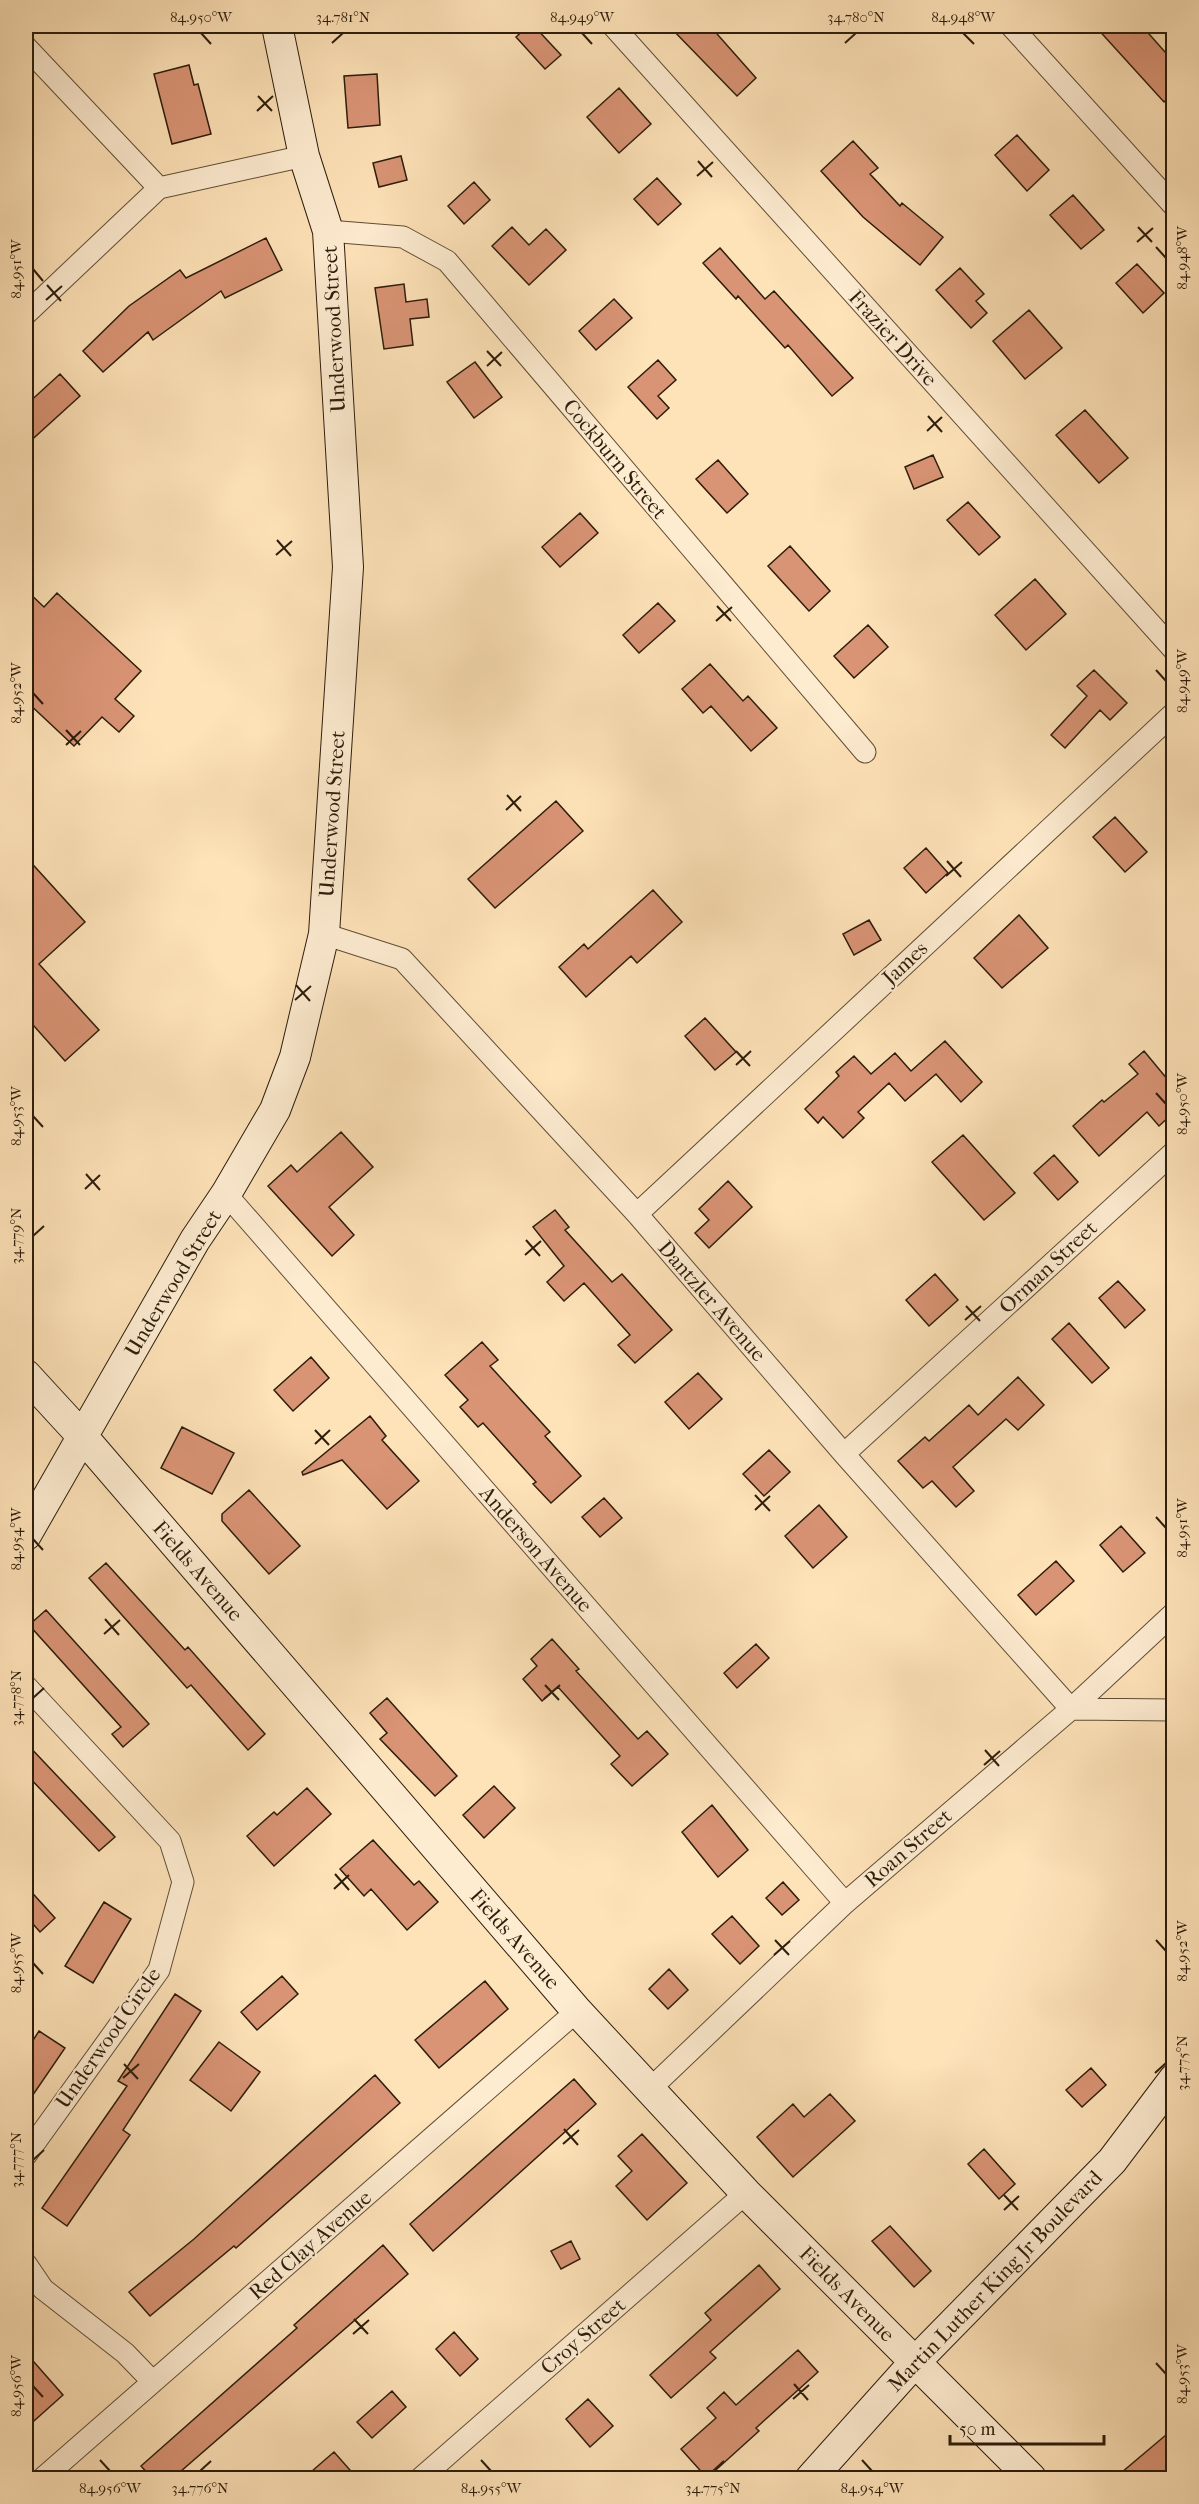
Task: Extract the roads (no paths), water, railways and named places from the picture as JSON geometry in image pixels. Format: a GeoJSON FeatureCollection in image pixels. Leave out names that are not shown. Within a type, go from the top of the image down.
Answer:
{"type":"FeatureCollection","features":[{"type":"Feature","properties":{"kind":"street","name":"Underwood Street"},"geometry":{"type":"LineString","coordinates":[[26,1535],[195,1240],[226,1194],[275,1110],[295,1057],[324,934],[348,567],[328,231],[304,156],[277,26]]}},
{"type":"Feature","properties":{"kind":"street","name":"Frazier Drive"},"geometry":{"type":"LineString","coordinates":[[613,26],[1173,650]]}},
{"type":"Feature","properties":{"kind":"street"},"geometry":{"type":"LineString","coordinates":[[1011,26],[1173,206]]}},
{"type":"Feature","properties":{"kind":"street"},"geometry":{"type":"LineString","coordinates":[[26,46],[159,188]]}},
{"type":"Feature","properties":{"kind":"street"},"geometry":{"type":"LineString","coordinates":[[26,314],[159,188],[304,156]]}},
{"type":"Feature","properties":{"kind":"street","name":"Cockburn Street"},"geometry":{"type":"LineString","coordinates":[[328,231],[403,237],[447,261],[865,752]]}},
{"type":"Feature","properties":{"kind":"street","name":"James"},"geometry":{"type":"LineString","coordinates":[[637,1214],[1173,713]]}},
{"type":"Feature","properties":{"kind":"street","name":"Dantzler Avenue"},"geometry":{"type":"LineString","coordinates":[[324,934],[402,959],[637,1214],[843,1454],[1071,1709]]}},
{"type":"Feature","properties":{"kind":"street","name":"Orman Street"},"geometry":{"type":"LineString","coordinates":[[843,1454],[1173,1152]]}},
{"type":"Feature","properties":{"kind":"street","name":"Anderson Avenue"},"geometry":{"type":"LineString","coordinates":[[226,1194],[845,1903]]}},
{"type":"Feature","properties":{"kind":"street","name":"Fields Avenue"},"geometry":{"type":"LineString","coordinates":[[26,1375],[82,1436],[577,2011],[746,2193],[1031,2478]]}},
{"type":"Feature","properties":{"kind":"street","name":"Roan Street"},"geometry":{"type":"LineString","coordinates":[[649,2090],[845,1903],[1071,1709],[1173,1613]]}},
{"type":"Feature","properties":{"kind":"street","name":"Underwood Circle"},"geometry":{"type":"LineString","coordinates":[[26,1686],[170,1841],[183,1882],[159,1970],[26,2155]]}},
{"type":"Feature","properties":{"kind":"street"},"geometry":{"type":"LineString","coordinates":[[1071,1709],[1173,1710]]}},
{"type":"Feature","properties":{"kind":"street","name":"Red Clay Avenue"},"geometry":{"type":"LineString","coordinates":[[43,2478],[577,2011]]}},
{"type":"Feature","properties":{"kind":"street","name":"Martin Luther King Jr Boulevard"},"geometry":{"type":"LineString","coordinates":[[810,2478],[914,2363],[1112,2161],[1173,2079]]}},
{"type":"Feature","properties":{"kind":"street","name":"Croy Street"},"geometry":{"type":"LineString","coordinates":[[421,2478],[746,2193]]}},
{"type":"Feature","properties":{"kind":"street"},"geometry":{"type":"LineString","coordinates":[[26,2264],[42,2289],[125,2353],[153,2382]]}}]}
